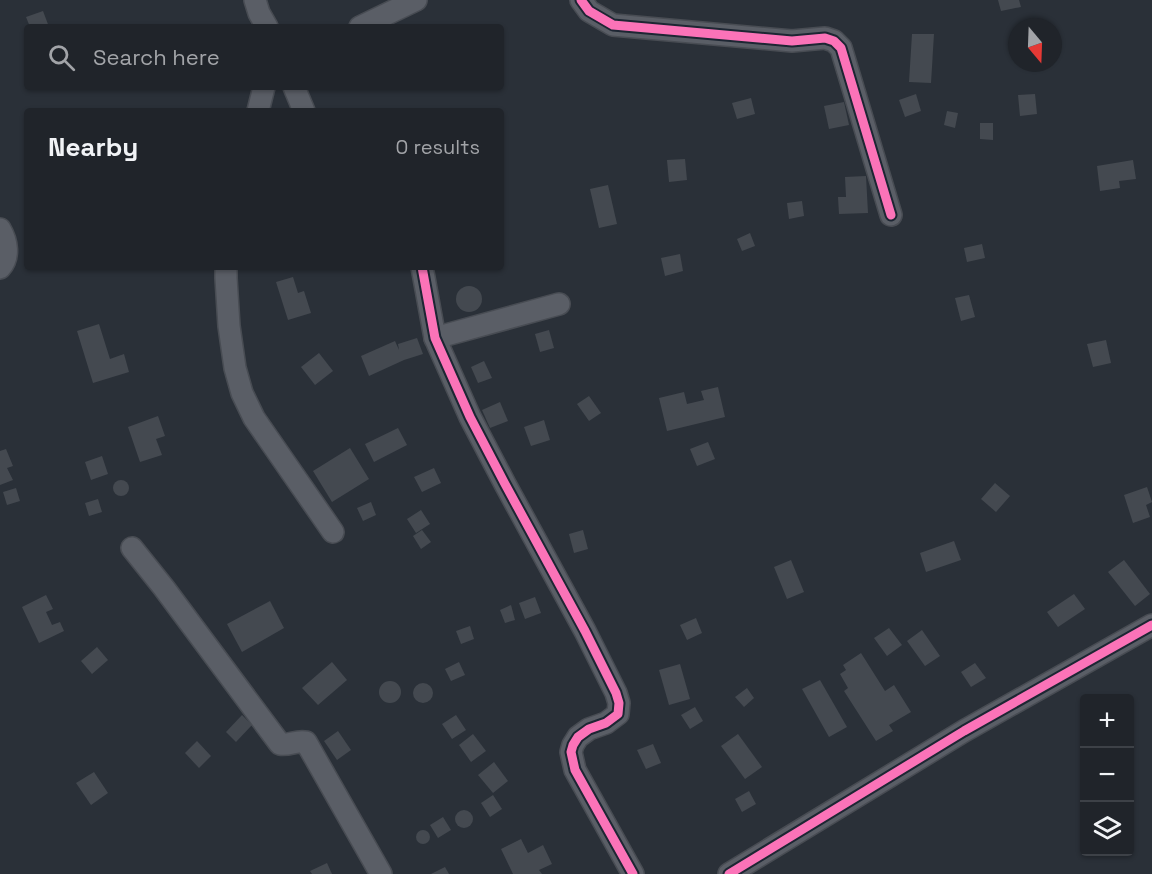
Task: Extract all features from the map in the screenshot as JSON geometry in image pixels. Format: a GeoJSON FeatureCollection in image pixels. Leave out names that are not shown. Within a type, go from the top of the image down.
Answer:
{"type":"FeatureCollection","features":[{"type":"Feature","properties":{"kind":"street"},"geometry":{"type":"LineString","coordinates":[[255,0],[265,24]]}},
{"type":"Feature","properties":{"kind":"street"},"geometry":{"type":"LineString","coordinates":[[366,24],[416,0]]}},
{"type":"Feature","properties":{"kind":"street"},"geometry":{"type":"LineString","coordinates":[[581,0],[589,11],[613,25],[792,41],[825,38],[834,40],[841,48],[891,215]]}},
{"type":"Feature","properties":{"kind":"street"},"geometry":{"type":"LineString","coordinates":[[259,108],[263,90]]}},
{"type":"Feature","properties":{"kind":"street"},"geometry":{"type":"LineString","coordinates":[[295,90],[303,108]]}},
{"type":"Feature","properties":{"kind":"street"},"geometry":{"type":"LineString","coordinates":[[0,229],[7,247],[4,263],[0,268]]}},
{"type":"Feature","properties":{"kind":"street"},"geometry":{"type":"LineString","coordinates":[[226,270],[229,326],[235,368],[242,393],[254,418],[333,532]]}},
{"type":"Feature","properties":{"kind":"street"},"geometry":{"type":"LineString","coordinates":[[423,270],[435,338],[470,417],[616,693],[619,703],[618,714],[606,723],[589,729],[578,737],[571,752],[575,770],[633,874]]}},
{"type":"Feature","properties":{"kind":"street"},"geometry":{"type":"LineString","coordinates":[[435,338],[559,304]]}},
{"type":"Feature","properties":{"kind":"street"},"geometry":{"type":"LineString","coordinates":[[132,548],[280,744],[306,742],[381,874]]}},
{"type":"Feature","properties":{"kind":"street"},"geometry":{"type":"LineString","coordinates":[[729,874],[964,731],[1152,625]]}},
{"type":"Feature","properties":{"kind":"building"},"geometry":{"type":"Polygon","coordinates":[[[998,0],[1019,0],[1021,7],[1001,11],[998,0]]]}},
{"type":"Feature","properties":{"kind":"building"},"geometry":{"type":"Polygon","coordinates":[[[43,11],[48,24],[29,24],[26,17],[43,11]]]}},
{"type":"Feature","properties":{"kind":"building"},"geometry":{"type":"Polygon","coordinates":[[[912,34],[934,34],[931,83],[909,82],[912,34]]]}},
{"type":"Feature","properties":{"kind":"building"},"geometry":{"type":"Polygon","coordinates":[[[916,94],[921,111],[905,117],[899,100],[916,94]]]}},
{"type":"Feature","properties":{"kind":"building"},"geometry":{"type":"Polygon","coordinates":[[[1035,94],[1037,114],[1020,116],[1018,95],[1035,94]]]}},
{"type":"Feature","properties":{"kind":"building"},"geometry":{"type":"Polygon","coordinates":[[[751,98],[755,114],[737,119],[732,103],[751,98]]]}},
{"type":"Feature","properties":{"kind":"building"},"geometry":{"type":"Polygon","coordinates":[[[844,102],[849,125],[829,129],[824,106],[844,102]]]}},
{"type":"Feature","properties":{"kind":"building"},"geometry":{"type":"Polygon","coordinates":[[[947,111],[958,113],[955,128],[944,125],[947,111]]]}},
{"type":"Feature","properties":{"kind":"building"},"geometry":{"type":"Polygon","coordinates":[[[980,123],[993,123],[993,140],[980,139],[980,123]]]}},
{"type":"Feature","properties":{"kind":"building"},"geometry":{"type":"Polygon","coordinates":[[[685,159],[687,180],[669,182],[667,160],[685,159]]]}},
{"type":"Feature","properties":{"kind":"building"},"geometry":{"type":"Polygon","coordinates":[[[1133,160],[1136,179],[1119,181],[1120,188],[1100,191],[1097,166],[1133,160]]]}},
{"type":"Feature","properties":{"kind":"building"},"geometry":{"type":"Polygon","coordinates":[[[866,176],[868,213],[839,214],[838,197],[846,197],[845,177],[866,176]]]}},
{"type":"Feature","properties":{"kind":"building"},"geometry":{"type":"Polygon","coordinates":[[[608,185],[617,224],[599,228],[590,189],[608,185]]]}},
{"type":"Feature","properties":{"kind":"building"},"geometry":{"type":"Polygon","coordinates":[[[802,201],[804,216],[789,219],[787,203],[802,201]]]}},
{"type":"Feature","properties":{"kind":"building"},"geometry":{"type":"Polygon","coordinates":[[[750,233],[755,246],[742,251],[737,239],[750,233]]]}},
{"type":"Feature","properties":{"kind":"building"},"geometry":{"type":"Polygon","coordinates":[[[982,244],[985,258],[967,262],[964,248],[982,244]]]}},
{"type":"Feature","properties":{"kind":"building"},"geometry":{"type":"Polygon","coordinates":[[[680,254],[683,271],[665,276],[661,258],[680,254]]]}},
{"type":"Feature","properties":{"kind":"building"},"geometry":{"type":"Polygon","coordinates":[[[293,277],[298,293],[304,291],[311,313],[288,320],[276,282],[293,277]]]}},
{"type":"Feature","properties":{"kind":"building"},"geometry":{"type":"Polygon","coordinates":[[[469,286],[478,290],[482,299],[478,308],[469,312],[460,308],[456,299],[460,290],[469,286]]]}},
{"type":"Feature","properties":{"kind":"building"},"geometry":{"type":"Polygon","coordinates":[[[969,295],[975,317],[961,321],[955,298],[969,295]]]}},
{"type":"Feature","properties":{"kind":"building"},"geometry":{"type":"Polygon","coordinates":[[[99,324],[110,359],[124,354],[129,372],[93,383],[77,331],[99,324]]]}},
{"type":"Feature","properties":{"kind":"building"},"geometry":{"type":"Polygon","coordinates":[[[549,330],[554,348],[540,352],[535,334],[549,330]]]}},
{"type":"Feature","properties":{"kind":"building"},"geometry":{"type":"Polygon","coordinates":[[[417,338],[423,354],[369,376],[361,356],[395,341],[399,350],[398,344],[417,338]]]}},
{"type":"Feature","properties":{"kind":"building"},"geometry":{"type":"Polygon","coordinates":[[[1106,340],[1111,363],[1093,367],[1087,344],[1106,340]]]}},
{"type":"Feature","properties":{"kind":"building"},"geometry":{"type":"Polygon","coordinates":[[[319,353],[333,371],[315,385],[301,367],[319,353]]]}},
{"type":"Feature","properties":{"kind":"building"},"geometry":{"type":"Polygon","coordinates":[[[484,361],[492,378],[478,383],[471,367],[484,361]]]}},
{"type":"Feature","properties":{"kind":"building"},"geometry":{"type":"Polygon","coordinates":[[[718,387],[725,417],[667,431],[659,398],[684,392],[687,404],[704,400],[701,391],[718,387]]]}},
{"type":"Feature","properties":{"kind":"building"},"geometry":{"type":"Polygon","coordinates":[[[589,396],[601,413],[589,421],[577,404],[589,396]]]}},
{"type":"Feature","properties":{"kind":"building"},"geometry":{"type":"Polygon","coordinates":[[[500,402],[508,421],[490,428],[482,410],[500,402]]]}},
{"type":"Feature","properties":{"kind":"building"},"geometry":{"type":"Polygon","coordinates":[[[158,416],[165,436],[156,439],[162,455],[140,462],[128,427],[158,416]]]}},
{"type":"Feature","properties":{"kind":"building"},"geometry":{"type":"Polygon","coordinates":[[[544,420],[550,440],[531,446],[524,427],[544,420]]]}},
{"type":"Feature","properties":{"kind":"building"},"geometry":{"type":"Polygon","coordinates":[[[398,428],[407,445],[374,462],[365,444],[398,428]]]}},
{"type":"Feature","properties":{"kind":"building"},"geometry":{"type":"Polygon","coordinates":[[[708,442],[715,459],[697,466],[690,449],[708,442]]]}},
{"type":"Feature","properties":{"kind":"building"},"geometry":{"type":"Polygon","coordinates":[[[350,448],[369,479],[332,502],[313,471],[350,448]]]}},
{"type":"Feature","properties":{"kind":"building"},"geometry":{"type":"Polygon","coordinates":[[[6,449],[13,466],[7,468],[13,480],[0,485],[0,451],[6,449]]]}},
{"type":"Feature","properties":{"kind":"building"},"geometry":{"type":"Polygon","coordinates":[[[102,456],[108,474],[91,480],[85,462],[102,456]]]}},
{"type":"Feature","properties":{"kind":"building"},"geometry":{"type":"Polygon","coordinates":[[[434,468],[441,483],[422,492],[414,477],[434,468]]]}},
{"type":"Feature","properties":{"kind":"building"},"geometry":{"type":"Polygon","coordinates":[[[121,480],[127,482],[129,488],[127,494],[121,496],[115,494],[113,488],[115,482],[121,480]]]}},
{"type":"Feature","properties":{"kind":"building"},"geometry":{"type":"Polygon","coordinates":[[[995,483],[1010,496],[996,512],[981,499],[995,483]]]}},
{"type":"Feature","properties":{"kind":"building"},"geometry":{"type":"Polygon","coordinates":[[[1147,487],[1152,502],[1146,505],[1150,517],[1133,523],[1124,495],[1147,487]]]}},
{"type":"Feature","properties":{"kind":"building"},"geometry":{"type":"Polygon","coordinates":[[[16,488],[20,501],[7,505],[3,492],[16,488]]]}},
{"type":"Feature","properties":{"kind":"building"},"geometry":{"type":"Polygon","coordinates":[[[98,499],[102,512],[89,516],[85,503],[98,499]]]}},
{"type":"Feature","properties":{"kind":"building"},"geometry":{"type":"Polygon","coordinates":[[[371,502],[376,515],[363,521],[357,508],[371,502]]]}},
{"type":"Feature","properties":{"kind":"building"},"geometry":{"type":"Polygon","coordinates":[[[421,510],[430,524],[416,533],[407,519],[421,510]]]}},
{"type":"Feature","properties":{"kind":"building"},"geometry":{"type":"Polygon","coordinates":[[[422,530],[431,542],[421,549],[413,536],[422,530]]]}},
{"type":"Feature","properties":{"kind":"building"},"geometry":{"type":"Polygon","coordinates":[[[583,530],[588,549],[574,553],[569,534],[583,530]]]}},
{"type":"Feature","properties":{"kind":"building"},"geometry":{"type":"Polygon","coordinates":[[[954,541],[961,560],[926,572],[920,553],[954,541]]]}},
{"type":"Feature","properties":{"kind":"building"},"geometry":{"type":"Polygon","coordinates":[[[791,560],[804,592],[787,599],[774,567],[791,560]]]}},
{"type":"Feature","properties":{"kind":"building"},"geometry":{"type":"Polygon","coordinates":[[[1124,560],[1150,594],[1135,606],[1108,572],[1124,560]]]}},
{"type":"Feature","properties":{"kind":"building"},"geometry":{"type":"Polygon","coordinates":[[[1074,594],[1085,609],[1058,627],[1047,612],[1074,594]]]}},
{"type":"Feature","properties":{"kind":"building"},"geometry":{"type":"Polygon","coordinates":[[[46,595],[53,609],[46,612],[52,625],[60,622],[64,631],[39,643],[22,607],[46,595]]]}},
{"type":"Feature","properties":{"kind":"building"},"geometry":{"type":"Polygon","coordinates":[[[535,597],[541,613],[525,619],[519,603],[535,597]]]}},
{"type":"Feature","properties":{"kind":"building"},"geometry":{"type":"Polygon","coordinates":[[[270,601],[284,628],[242,652],[227,624],[270,601]]]}},
{"type":"Feature","properties":{"kind":"building"},"geometry":{"type":"Polygon","coordinates":[[[511,605],[515,620],[505,623],[500,610],[511,605]]]}},
{"type":"Feature","properties":{"kind":"building"},"geometry":{"type":"Polygon","coordinates":[[[696,618],[702,633],[687,640],[680,625],[696,618]]]}},
{"type":"Feature","properties":{"kind":"building"},"geometry":{"type":"Polygon","coordinates":[[[470,626],[474,639],[461,644],[456,631],[470,626]]]}},
{"type":"Feature","properties":{"kind":"building"},"geometry":{"type":"Polygon","coordinates":[[[889,628],[902,645],[887,656],[874,638],[889,628]]]}},
{"type":"Feature","properties":{"kind":"building"},"geometry":{"type":"Polygon","coordinates":[[[922,630],[940,656],[925,666],[907,641],[922,630]]]}},
{"type":"Feature","properties":{"kind":"building"},"geometry":{"type":"Polygon","coordinates":[[[97,647],[108,660],[92,674],[81,661],[97,647]]]}},
{"type":"Feature","properties":{"kind":"building"},"geometry":{"type":"Polygon","coordinates":[[[861,653],[885,691],[894,685],[911,712],[889,725],[893,731],[876,741],[844,691],[848,688],[840,674],[846,670],[843,665],[861,653]]]}},
{"type":"Feature","properties":{"kind":"building"},"geometry":{"type":"Polygon","coordinates":[[[332,662],[347,680],[318,705],[302,688],[332,662]]]}},
{"type":"Feature","properties":{"kind":"building"},"geometry":{"type":"Polygon","coordinates":[[[459,662],[465,675],[451,681],[445,669],[459,662]]]}},
{"type":"Feature","properties":{"kind":"building"},"geometry":{"type":"Polygon","coordinates":[[[975,663],[986,678],[971,687],[961,672],[975,663]]]}},
{"type":"Feature","properties":{"kind":"building"},"geometry":{"type":"Polygon","coordinates":[[[680,664],[690,699],[669,705],[659,670],[680,664]]]}},
{"type":"Feature","properties":{"kind":"building"},"geometry":{"type":"Polygon","coordinates":[[[820,680],[847,727],[829,737],[802,689],[820,680]]]}},
{"type":"Feature","properties":{"kind":"building"},"geometry":{"type":"Polygon","coordinates":[[[390,681],[398,684],[401,692],[398,700],[390,703],[382,700],[379,692],[382,684],[390,681]]]}},
{"type":"Feature","properties":{"kind":"building"},"geometry":{"type":"Polygon","coordinates":[[[423,683],[430,686],[433,693],[430,700],[423,703],[416,700],[413,693],[416,686],[423,683]]]}},
{"type":"Feature","properties":{"kind":"building"},"geometry":{"type":"Polygon","coordinates":[[[747,688],[754,698],[744,707],[735,697],[747,688]]]}},
{"type":"Feature","properties":{"kind":"building"},"geometry":{"type":"Polygon","coordinates":[[[695,707],[703,721],[690,729],[681,715],[695,707]]]}},
{"type":"Feature","properties":{"kind":"building"},"geometry":{"type":"Polygon","coordinates":[[[242,715],[252,725],[236,742],[226,732],[242,715]]]}},
{"type":"Feature","properties":{"kind":"building"},"geometry":{"type":"Polygon","coordinates":[[[456,715],[466,730],[452,739],[442,724],[456,715]]]}},
{"type":"Feature","properties":{"kind":"building"},"geometry":{"type":"Polygon","coordinates":[[[338,731],[351,750],[337,760],[324,741],[338,731]]]}},
{"type":"Feature","properties":{"kind":"building"},"geometry":{"type":"Polygon","coordinates":[[[473,734],[486,751],[471,762],[459,745],[473,734]]]}},
{"type":"Feature","properties":{"kind":"building"},"geometry":{"type":"Polygon","coordinates":[[[738,734],[762,767],[745,779],[721,746],[738,734]]]}},
{"type":"Feature","properties":{"kind":"building"},"geometry":{"type":"Polygon","coordinates":[[[197,741],[211,756],[199,768],[185,753],[197,741]]]}},
{"type":"Feature","properties":{"kind":"building"},"geometry":{"type":"Polygon","coordinates":[[[653,744],[661,763],[646,769],[637,750],[653,744]]]}},
{"type":"Feature","properties":{"kind":"building"},"geometry":{"type":"Polygon","coordinates":[[[494,762],[508,781],[493,793],[478,775],[494,762]]]}},
{"type":"Feature","properties":{"kind":"building"},"geometry":{"type":"Polygon","coordinates":[[[94,772],[108,793],[91,805],[76,783],[94,772]]]}},
{"type":"Feature","properties":{"kind":"building"},"geometry":{"type":"Polygon","coordinates":[[[749,791],[756,804],[742,812],[735,799],[749,791]]]}},
{"type":"Feature","properties":{"kind":"building"},"geometry":{"type":"Polygon","coordinates":[[[493,795],[502,809],[490,817],[481,803],[493,795]]]}},
{"type":"Feature","properties":{"kind":"building"},"geometry":{"type":"Polygon","coordinates":[[[464,810],[470,813],[473,819],[470,825],[464,828],[458,825],[455,819],[458,813],[464,810]]]}},
{"type":"Feature","properties":{"kind":"building"},"geometry":{"type":"Polygon","coordinates":[[[443,817],[451,830],[438,838],[430,825],[443,817]]]}},
{"type":"Feature","properties":{"kind":"building"},"geometry":{"type":"Polygon","coordinates":[[[423,830],[428,832],[430,837],[428,842],[423,844],[418,842],[416,837],[418,832],[423,830]]]}},
{"type":"Feature","properties":{"kind":"building"},"geometry":{"type":"Polygon","coordinates":[[[521,839],[528,853],[543,845],[552,864],[539,870],[542,874],[513,874],[501,849],[521,839]]]}},
{"type":"Feature","properties":{"kind":"building"},"geometry":{"type":"Polygon","coordinates":[[[327,863],[332,874],[312,874],[310,871],[327,863]]]}},
{"type":"Feature","properties":{"kind":"building"},"geometry":{"type":"Polygon","coordinates":[[[445,867],[449,874],[431,874],[445,867]]]}},
{"type":"Feature","properties":{"kind":"cycle path"},"geometry":{"type":"LineString","coordinates":[[581,0],[589,11],[613,25],[792,41],[825,38],[834,41],[841,48],[891,215]]}},
{"type":"Feature","properties":{"kind":"cycle path"},"geometry":{"type":"LineString","coordinates":[[423,270],[435,338],[470,417],[616,693],[619,703],[618,714],[606,723],[589,729],[578,737],[571,752],[575,770],[633,874]]}},
{"type":"Feature","properties":{"kind":"cycle path"},"geometry":{"type":"LineString","coordinates":[[729,874],[964,731],[1152,625]]}}]}
